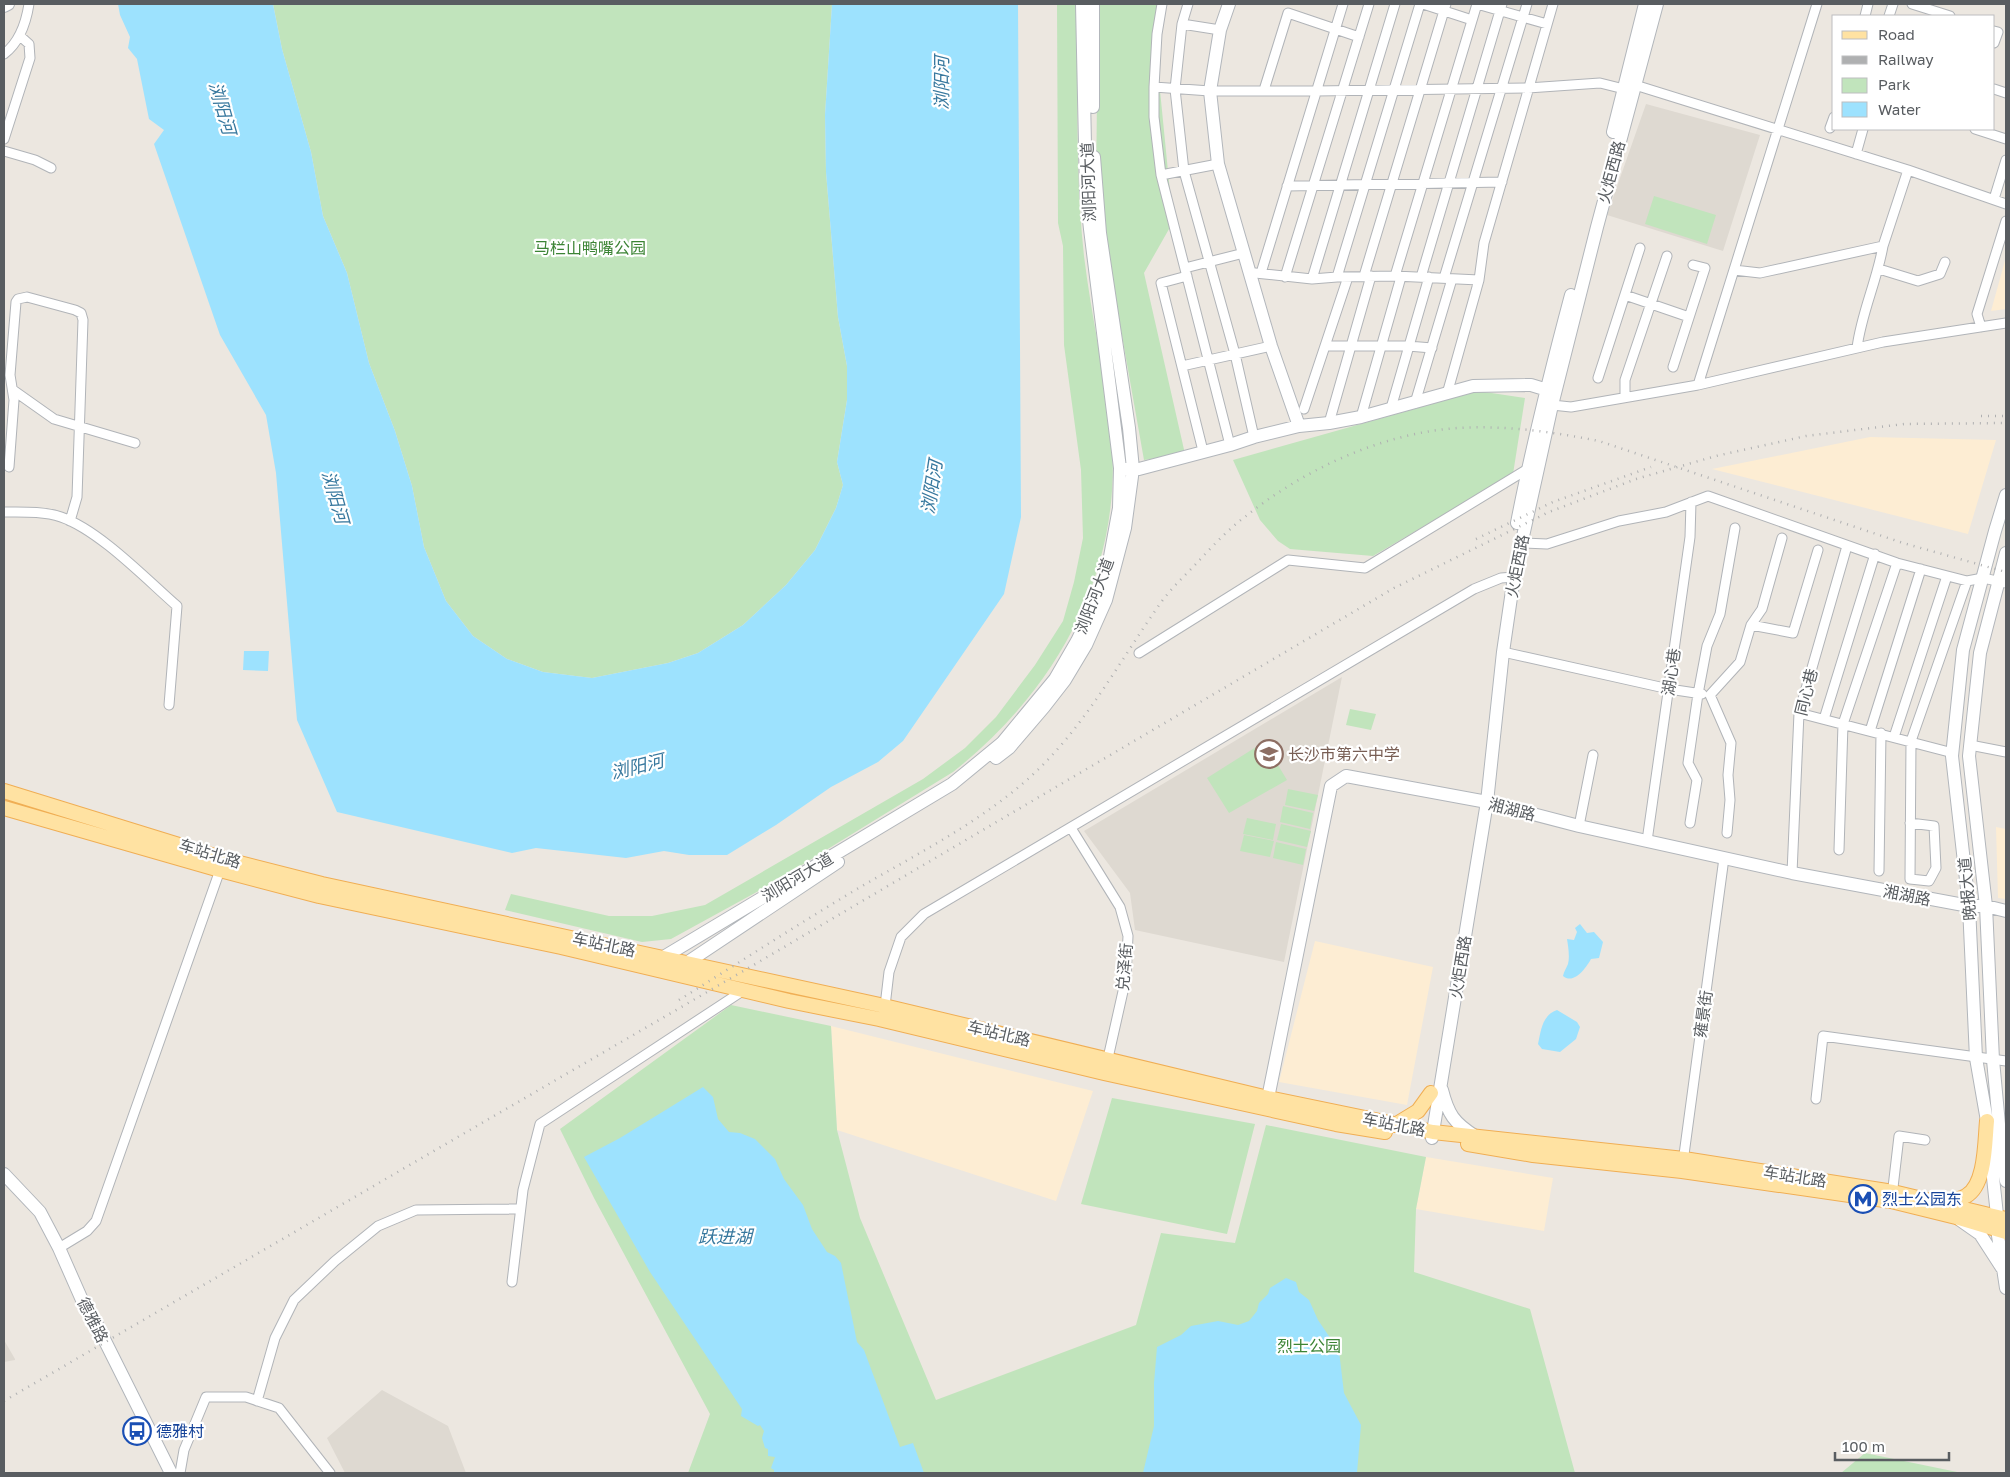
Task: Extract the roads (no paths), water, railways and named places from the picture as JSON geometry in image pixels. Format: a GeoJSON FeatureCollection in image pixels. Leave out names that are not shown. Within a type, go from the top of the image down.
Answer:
{"type":"FeatureCollection","features":[{"type":"Feature","properties":{"kind":"main road","name":"车站北路"},"geometry":{"type":"LineString","coordinates":[[4,791],[224,858],[322,884],[885,1006],[1108,1058],[1268,1098],[1395,1125],[1429,1135],[1475,1136],[1683,1165],[1943,1203],[2002,1217]]}},
{"type":"Feature","properties":{"kind":"main road","name":"车站北路"},"geometry":{"type":"LineString","coordinates":[[4,808],[220,870],[319,896],[561,947],[744,990],[879,1019],[1104,1073],[1336,1124],[1429,1135],[1533,1155],[1683,1165]]}},
{"type":"Feature","properties":{"kind":"main road"},"geometry":{"type":"LineString","coordinates":[[1395,1125],[1418,1111],[1436,1089]]}},
{"type":"Feature","properties":{"kind":"main road"},"geometry":{"type":"LineString","coordinates":[[1943,1203],[1967,1196],[1976,1185],[1982,1173],[1987,1121]]}},
{"type":"Feature","properties":{"kind":"main road","name":"车站北路"},"geometry":{"type":"LineString","coordinates":[[1892,1197],[2002,1231]]}},
{"type":"Feature","properties":{"kind":"street"},"geometry":{"type":"LineString","coordinates":[[4,6],[8,4]]}},
{"type":"Feature","properties":{"kind":"street"},"geometry":{"type":"LineString","coordinates":[[4,54],[12,48],[20,36],[29,4]]}},
{"type":"Feature","properties":{"kind":"street","name":"浏阳河大道"},"geometry":{"type":"LineString","coordinates":[[643,966],[664,958],[952,784],[1002,743],[1055,679],[1077,642],[1094,606],[1109,562],[1127,469],[1086,192],[1082,4]]}},
{"type":"Feature","properties":{"kind":"street","name":"浏阳河大道"},"geometry":{"type":"LineString","coordinates":[[668,972],[685,964],[812,878],[959,788],[1009,748],[1065,680],[1086,645],[1106,600],[1125,528],[1129,428],[1100,233],[1093,153],[1093,4]]}},
{"type":"Feature","properties":{"kind":"street"},"geometry":{"type":"LineString","coordinates":[[1162,4],[1156,34],[1154,87],[1154,117],[1161,175],[1230,446]]}},
{"type":"Feature","properties":{"kind":"street"},"geometry":{"type":"LineString","coordinates":[[1188,4],[1182,24],[1175,89],[1184,171],[1235,354],[1254,437]]}},
{"type":"Feature","properties":{"kind":"street"},"geometry":{"type":"LineString","coordinates":[[1229,4],[1220,30],[1210,91],[1218,164],[1244,253],[1255,273],[1271,346],[1299,426]]}},
{"type":"Feature","properties":{"kind":"street"},"geometry":{"type":"LineString","coordinates":[[1255,273],[1288,186],[1343,4]]}},
{"type":"Feature","properties":{"kind":"street"},"geometry":{"type":"LineString","coordinates":[[1285,277],[1370,4]]}},
{"type":"Feature","properties":{"kind":"street"},"geometry":{"type":"LineString","coordinates":[[1312,279],[1395,4]]}},
{"type":"Feature","properties":{"kind":"street"},"geometry":{"type":"LineString","coordinates":[[1337,276],[1421,4],[1445,7],[1472,20]]}},
{"type":"Feature","properties":{"kind":"street"},"geometry":{"type":"LineString","coordinates":[[1360,417],[1381,347],[1423,183],[1477,4],[1501,7],[1523,17],[1547,24]]}},
{"type":"Feature","properties":{"kind":"street"},"geometry":{"type":"LineString","coordinates":[[1415,403],[1432,348],[1448,278],[1527,4]]}},
{"type":"Feature","properties":{"kind":"street"},"geometry":{"type":"LineString","coordinates":[[1447,394],[1479,280],[1484,244],[1553,4]]}},
{"type":"Feature","properties":{"kind":"street","name":"火炬西路"},"geometry":{"type":"LineString","coordinates":[[1483,802],[1510,577],[1528,469],[1596,227],[1630,87],[1645,4]]}},
{"type":"Feature","properties":{"kind":"street","name":"火炬西路"},"geometry":{"type":"LineString","coordinates":[[1630,87],[1657,4]]}},
{"type":"Feature","properties":{"kind":"street"},"geometry":{"type":"LineString","coordinates":[[1698,385],[1817,4]]}},
{"type":"Feature","properties":{"kind":"street"},"geometry":{"type":"LineString","coordinates":[[1912,4],[1947,15]]}},
{"type":"Feature","properties":{"kind":"street"},"geometry":{"type":"LineString","coordinates":[[1329,423],[1352,346],[1367,276],[1392,184],[1445,7]]}},
{"type":"Feature","properties":{"kind":"street"},"geometry":{"type":"LineString","coordinates":[[1391,408],[1449,182],[1501,7]]}},
{"type":"Feature","properties":{"kind":"street"},"geometry":{"type":"LineString","coordinates":[[1264,90],[1288,13],[1359,37]]}},
{"type":"Feature","properties":{"kind":"street"},"geometry":{"type":"LineString","coordinates":[[1182,24],[1220,30]]}},
{"type":"Feature","properties":{"kind":"street"},"geometry":{"type":"LineString","coordinates":[[4,139],[30,58],[29,44],[20,36]]}},
{"type":"Feature","properties":{"kind":"street"},"geometry":{"type":"LineString","coordinates":[[1154,87],[1210,91],[1528,88],[1600,83],[1630,87],[1908,170],[2006,204]]}},
{"type":"Feature","properties":{"kind":"street"},"geometry":{"type":"LineString","coordinates":[[1830,128],[1832,122]]}},
{"type":"Feature","properties":{"kind":"street"},"geometry":{"type":"LineString","coordinates":[[1856,154],[1863,130]]}},
{"type":"Feature","properties":{"kind":"street"},"geometry":{"type":"LineString","coordinates":[[1978,130],[2006,139]]}},
{"type":"Feature","properties":{"kind":"street"},"geometry":{"type":"LineString","coordinates":[[4,151],[35,160],[51,168]]}},
{"type":"Feature","properties":{"kind":"street"},"geometry":{"type":"LineString","coordinates":[[1994,199],[2006,160]]}},
{"type":"Feature","properties":{"kind":"street"},"geometry":{"type":"LineString","coordinates":[[1161,175],[1218,164]]}},
{"type":"Feature","properties":{"kind":"street"},"geometry":{"type":"LineString","coordinates":[[1856,348],[1879,269],[1883,246],[1908,170]]}},
{"type":"Feature","properties":{"kind":"street"},"geometry":{"type":"LineString","coordinates":[[1288,186],[1502,182]]}},
{"type":"Feature","properties":{"kind":"street"},"geometry":{"type":"LineString","coordinates":[[1981,327],[1977,314],[2006,221]]}},
{"type":"Feature","properties":{"kind":"street"},"geometry":{"type":"LineString","coordinates":[[1734,270],[1760,273],[1883,246]]}},
{"type":"Feature","properties":{"kind":"street"},"geometry":{"type":"LineString","coordinates":[[1598,378],[1640,248]]}},
{"type":"Feature","properties":{"kind":"street"},"geometry":{"type":"LineString","coordinates":[[1203,452],[1161,283],[1210,262],[1244,253]]}},
{"type":"Feature","properties":{"kind":"street"},"geometry":{"type":"LineString","coordinates":[[1625,397],[1625,380],[1667,256]]}},
{"type":"Feature","properties":{"kind":"street"},"geometry":{"type":"LineString","coordinates":[[1879,269],[1918,281],[1940,274],[1945,262]]}},
{"type":"Feature","properties":{"kind":"street"},"geometry":{"type":"LineString","coordinates":[[1673,368],[1705,268],[1693,265]]}},
{"type":"Feature","properties":{"kind":"street"},"geometry":{"type":"LineString","coordinates":[[1255,273],[1312,279],[1337,276],[1398,276],[1479,280]]}},
{"type":"Feature","properties":{"kind":"street"},"geometry":{"type":"LineString","coordinates":[[1304,409],[1348,276]]}},
{"type":"Feature","properties":{"kind":"street"},"geometry":{"type":"LineString","coordinates":[[1625,295],[1689,317]]}},
{"type":"Feature","properties":{"kind":"street"},"geometry":{"type":"LineString","coordinates":[[9,467],[14,400],[10,375],[16,302],[18,299],[27,297],[80,313],[83,320],[77,497],[70,521]]}},
{"type":"Feature","properties":{"kind":"street"},"geometry":{"type":"LineString","coordinates":[[1552,405],[1571,407],[1698,385],[1883,342],[2006,323]]}},
{"type":"Feature","properties":{"kind":"street"},"geometry":{"type":"LineString","coordinates":[[1182,366],[1271,346]]}},
{"type":"Feature","properties":{"kind":"street"},"geometry":{"type":"LineString","coordinates":[[1326,346],[1408,346],[1432,348]]}},
{"type":"Feature","properties":{"kind":"street"},"geometry":{"type":"LineString","coordinates":[[1127,469],[1139,469],[1299,426],[1360,417],[1473,386],[1532,385],[1551,391]]}},
{"type":"Feature","properties":{"kind":"street"},"geometry":{"type":"LineString","coordinates":[[13,390],[54,419],[79,428],[135,443]]}},
{"type":"Feature","properties":{"kind":"street","name":"火炬西路"},"geometry":{"type":"LineString","coordinates":[[1429,1135],[1483,802],[1503,652],[1510,577],[1521,543],[1540,462],[1552,405],[1551,391]]}},
{"type":"Feature","properties":{"kind":"street"},"geometry":{"type":"LineString","coordinates":[[1139,653],[1288,560],[1365,568],[1540,462]]}},
{"type":"Feature","properties":{"kind":"street","name":"晚报大道"},"geometry":{"type":"LineString","coordinates":[[2006,495],[1964,650],[1953,753],[1969,906],[1976,1058],[2002,1217],[2006,1288]]}},
{"type":"Feature","properties":{"kind":"street"},"geometry":{"type":"LineString","coordinates":[[1521,543],[1547,544],[1619,522],[1666,512],[1708,496],[1898,563],[1967,581],[1983,578],[2003,583]]}},
{"type":"Feature","properties":{"kind":"street","name":"湖心巷"},"geometry":{"type":"LineString","coordinates":[[1648,841],[1690,537],[1691,502]]}},
{"type":"Feature","properties":{"kind":"street"},"geometry":{"type":"LineString","coordinates":[[4,512],[33,512],[60,516],[70,521],[98,538],[177,606],[169,705]]}},
{"type":"Feature","properties":{"kind":"street"},"geometry":{"type":"LineString","coordinates":[[1690,823],[1697,780],[1688,763],[1698,694],[1707,646],[1720,614],[1735,528]]}},
{"type":"Feature","properties":{"kind":"street"},"geometry":{"type":"LineString","coordinates":[[1710,696],[1740,662],[1751,625],[1762,609],[1782,538]]}},
{"type":"Feature","properties":{"kind":"street","name":"同心巷"},"geometry":{"type":"LineString","coordinates":[[1792,873],[1799,713],[1848,546]]}},
{"type":"Feature","properties":{"kind":"street"},"geometry":{"type":"LineString","coordinates":[[1751,625],[1793,633],[1818,550]]}},
{"type":"Feature","properties":{"kind":"street","name":"晚报大道"},"geometry":{"type":"LineString","coordinates":[[2006,553],[2003,583],[1980,653],[1969,756],[1986,906],[2000,1060],[2006,1181]]}},
{"type":"Feature","properties":{"kind":"street"},"geometry":{"type":"LineString","coordinates":[[1824,719],[1875,554]]}},
{"type":"Feature","properties":{"kind":"street"},"geometry":{"type":"LineString","coordinates":[[1839,850],[1842,724],[1898,563]]}},
{"type":"Feature","properties":{"kind":"street"},"geometry":{"type":"LineString","coordinates":[[1870,731],[1920,569]]}},
{"type":"Feature","properties":{"kind":"street"},"geometry":{"type":"LineString","coordinates":[[1894,737],[1946,576]]}},
{"type":"Feature","properties":{"kind":"street"},"geometry":{"type":"LineString","coordinates":[[885,1006],[889,972],[901,937],[924,914],[1474,590],[1510,577]]}},
{"type":"Feature","properties":{"kind":"street"},"geometry":{"type":"LineString","coordinates":[[1910,823],[1934,826],[1936,868],[1929,881],[1910,879],[1910,823],[1911,741],[1967,581]]}},
{"type":"Feature","properties":{"kind":"street"},"geometry":{"type":"LineString","coordinates":[[1503,652],[1669,689],[1710,696]]}},
{"type":"Feature","properties":{"kind":"street"},"geometry":{"type":"LineString","coordinates":[[1710,696],[1732,743],[1728,775],[1730,800],[1727,834]]}},
{"type":"Feature","properties":{"kind":"street"},"geometry":{"type":"LineString","coordinates":[[1799,713],[1953,753]]}},
{"type":"Feature","properties":{"kind":"street"},"geometry":{"type":"LineString","coordinates":[[1879,870],[1881,734]]}},
{"type":"Feature","properties":{"kind":"street"},"geometry":{"type":"LineString","coordinates":[[1970,745],[2006,752]]}},
{"type":"Feature","properties":{"kind":"street"},"geometry":{"type":"LineString","coordinates":[[1579,826],[1593,755]]}},
{"type":"Feature","properties":{"kind":"street","name":"湘湖路"},"geometry":{"type":"LineString","coordinates":[[1268,1098],[1331,786],[1346,776],[1483,802],[1579,826],[1792,873],[1969,906],[1986,906],[2006,911]]}},
{"type":"Feature","properties":{"kind":"street","name":"兑泽街"},"geometry":{"type":"LineString","coordinates":[[1072,828],[1120,907],[1128,936],[1126,978],[1108,1058]]}},
{"type":"Feature","properties":{"kind":"street","name":"雍景街"},"geometry":{"type":"LineString","coordinates":[[1683,1165],[1724,858]]}},
{"type":"Feature","properties":{"kind":"street"},"geometry":{"type":"LineString","coordinates":[[59,1248],[87,1231],[96,1220],[220,870]]}},
{"type":"Feature","properties":{"kind":"street"},"geometry":{"type":"LineString","coordinates":[[512,1282],[523,1190],[540,1124],[744,990]]}},
{"type":"Feature","properties":{"kind":"street"},"geometry":{"type":"LineString","coordinates":[[1816,1099],[1823,1036],[2000,1060]]}},
{"type":"Feature","properties":{"kind":"street"},"geometry":{"type":"LineString","coordinates":[[1436,1089],[1458,1126],[1475,1136]]}},
{"type":"Feature","properties":{"kind":"street"},"geometry":{"type":"LineString","coordinates":[[1892,1197],[1900,1136],[1925,1140]]}},
{"type":"Feature","properties":{"kind":"street","name":"德雅路"},"geometry":{"type":"LineString","coordinates":[[4,1174],[40,1212],[59,1248],[82,1300],[97,1325],[171,1473]]}},
{"type":"Feature","properties":{"kind":"street","name":"德雅路"},"geometry":{"type":"LineString","coordinates":[[4,1183],[35,1214],[54,1247],[76,1298],[165,1473]]}},
{"type":"Feature","properties":{"kind":"street"},"geometry":{"type":"LineString","coordinates":[[257,1401],[275,1338],[294,1300],[335,1261],[378,1226],[416,1210],[520,1209]]}},
{"type":"Feature","properties":{"kind":"street"},"geometry":{"type":"LineString","coordinates":[[1956,1217],[1980,1234],[2004,1271]]}},
{"type":"Feature","properties":{"kind":"street"},"geometry":{"type":"LineString","coordinates":[[180,1473],[184,1450],[206,1397],[246,1397],[279,1408],[330,1473]]}},
{"type":"Feature","properties":{"kind":"water","name":"浏阳河"},"geometry":{"type":"Polygon","coordinates":[[[118,4],[273,4],[282,49],[311,152],[323,216],[347,273],[369,363],[395,431],[412,486],[424,547],[446,601],[473,636],[507,659],[543,672],[592,678],[668,663],[698,653],[743,625],[786,585],[815,550],[836,508],[843,485],[837,462],[847,400],[847,366],[838,317],[826,172],[825,115],[832,4],[1018,4],[1021,517],[1004,594],[903,741],[878,762],[831,787],[776,825],[727,855],[689,855],[664,851],[626,858],[536,848],[512,853],[337,812],[297,720],[276,473],[266,415],[220,335],[154,144],[164,130],[149,119],[137,59],[128,48],[130,37],[120,15],[118,4]]]}},
{"type":"Feature","properties":{"kind":"water"},"geometry":{"type":"Polygon","coordinates":[[[244,651],[269,651],[268,671],[243,670],[244,651]]]}},
{"type":"Feature","properties":{"kind":"water"},"geometry":{"type":"Polygon","coordinates":[[[1580,924],[1587,933],[1594,932],[1603,942],[1599,958],[1591,959],[1586,967],[1575,977],[1567,978],[1563,976],[1569,961],[1567,939],[1574,940],[1577,932],[1575,928],[1580,924]]]}},
{"type":"Feature","properties":{"kind":"water"},"geometry":{"type":"Polygon","coordinates":[[[1557,1010],[1577,1022],[1580,1027],[1576,1039],[1560,1052],[1542,1049],[1538,1044],[1545,1020],[1552,1012],[1557,1010]]]}},
{"type":"Feature","properties":{"kind":"water","name":"跃进湖"},"geometry":{"type":"Polygon","coordinates":[[[703,1087],[713,1097],[718,1119],[729,1132],[740,1133],[755,1139],[775,1159],[784,1179],[803,1205],[812,1229],[827,1252],[835,1256],[841,1263],[857,1342],[864,1350],[900,1447],[913,1443],[924,1473],[774,1473],[774,1470],[771,1468],[775,1457],[768,1456],[768,1449],[765,1448],[762,1438],[764,1431],[760,1425],[758,1426],[741,1416],[742,1409],[650,1272],[584,1157],[620,1138],[703,1087]]]}},
{"type":"Feature","properties":{"kind":"water"},"geometry":{"type":"Polygon","coordinates":[[[1286,1278],[1296,1282],[1299,1292],[1309,1300],[1318,1320],[1339,1351],[1344,1393],[1361,1425],[1357,1473],[1143,1473],[1154,1426],[1154,1383],[1157,1347],[1181,1335],[1191,1326],[1218,1321],[1238,1325],[1249,1321],[1257,1311],[1259,1303],[1268,1294],[1270,1288],[1286,1278]]]}},
{"type":"Feature","properties":{"kind":"railway"},"geometry":{"type":"LineString","coordinates":[[1981,416],[2006,416]]}},
{"type":"Feature","properties":{"kind":"railway"},"geometry":{"type":"LineString","coordinates":[[4,1401],[757,963],[1394,588],[1549,512],[1636,479],[1716,456],[1806,436],[1904,424],[2006,423]]}},
{"type":"Feature","properties":{"kind":"railway"},"geometry":{"type":"LineString","coordinates":[[679,1000],[862,886],[970,823],[1010,794],[1049,759],[1067,738],[1162,601],[1225,534],[1246,516],[1293,483],[1346,456],[1373,446],[1429,431],[1476,427],[1529,430],[1599,441],[1903,543],[2006,572]]}},
{"type":"Feature","properties":{"kind":"railway"},"geometry":{"type":"LineString","coordinates":[[1476,539],[1553,502],[1651,467]]}},
{"type":"Feature","properties":{"kind":"place","name":"长沙市第六中学"},"geometry":{"type":"Point","coordinates":[1269,754]}},
{"type":"Feature","properties":{"kind":"place","name":"烈士公园东"},"geometry":{"type":"Point","coordinates":[1863,1199]}},
{"type":"Feature","properties":{"kind":"place","name":"德雅村"},"geometry":{"type":"Point","coordinates":[137,1431]}},
{"type":"Feature","properties":{"kind":"park label","name":"马栏山鸭嘴公园"},"geometry":{"type":"Point","coordinates":[590,248]}},
{"type":"Feature","properties":{"kind":"park label","name":"烈士公园"},"geometry":{"type":"Point","coordinates":[1309,1346]}}]}
